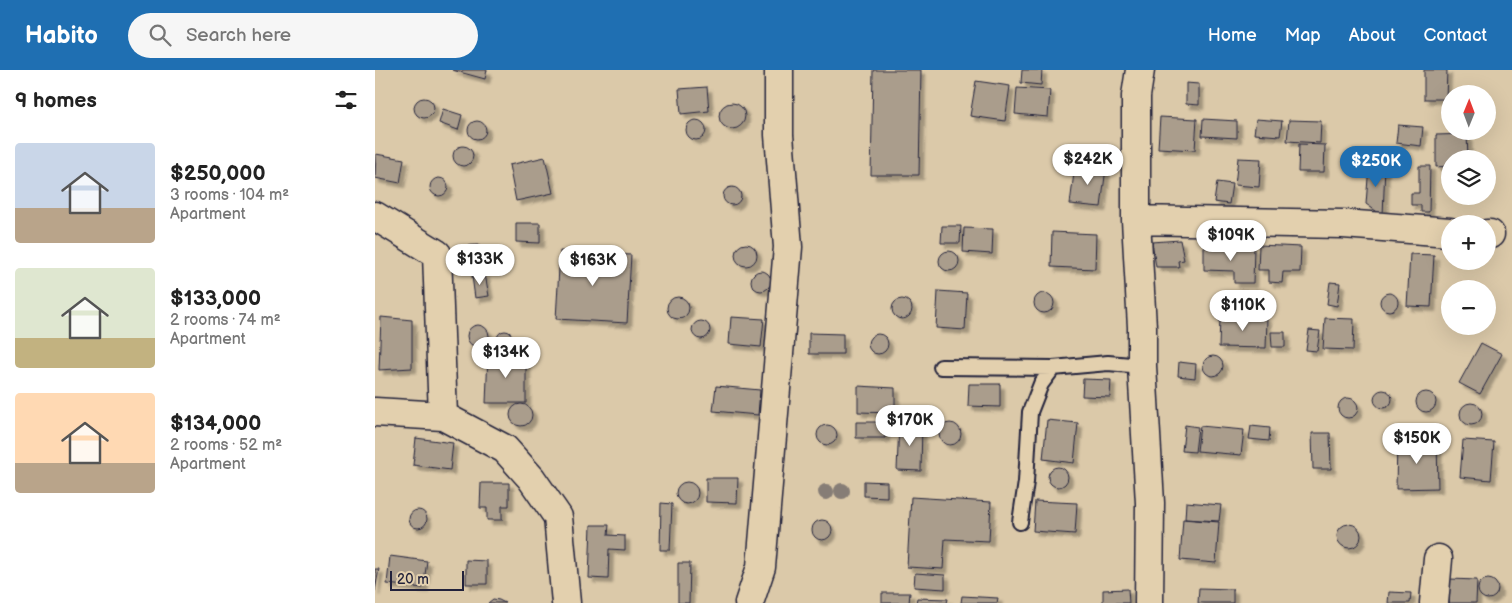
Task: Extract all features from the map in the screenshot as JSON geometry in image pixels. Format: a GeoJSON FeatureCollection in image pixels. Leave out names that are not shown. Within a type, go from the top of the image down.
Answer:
{"type":"FeatureCollection","features":[{"type":"Feature","properties":{"kind":"street"},"geometry":{"type":"LineString","coordinates":[[749,603],[761,567],[788,247],[779,135],[779,70]]}},
{"type":"Feature","properties":{"kind":"street"},"geometry":{"type":"LineString","coordinates":[[1140,70],[1136,96],[1136,220],[1143,327],[1142,366],[1150,503],[1149,603]]}},
{"type":"Feature","properties":{"kind":"street"},"geometry":{"type":"LineString","coordinates":[[375,216],[437,254],[443,416]]}},
{"type":"Feature","properties":{"kind":"street"},"geometry":{"type":"LineString","coordinates":[[1136,220],[1343,224],[1441,231]]}},
{"type":"Feature","properties":{"kind":"street"},"geometry":{"type":"LineString","coordinates":[[375,412],[443,416],[505,449],[531,478],[558,517],[567,603]]}},
{"type":"Feature","properties":{"kind":"street"},"geometry":{"type":"LineString","coordinates":[[1434,603],[1438,559]]}},
{"type":"Feature","properties":{"kind":"lane"},"geometry":{"type":"LineString","coordinates":[[941,367],[1053,368],[1108,363],[1142,366]]}},
{"type":"Feature","properties":{"kind":"lane"},"geometry":{"type":"LineString","coordinates":[[1020,522],[1026,482],[1030,412],[1041,384],[1053,368]]}},
{"type":"Feature","properties":{"kind":"building"},"geometry":{"type":"Polygon","coordinates":[[[452,70],[487,70],[485,79],[452,70]]]}},
{"type":"Feature","properties":{"kind":"building"},"geometry":{"type":"Polygon","coordinates":[[[873,70],[921,70],[919,175],[871,175],[873,70]]]}},
{"type":"Feature","properties":{"kind":"building"},"geometry":{"type":"Polygon","coordinates":[[[1022,70],[1042,70],[1041,85],[1021,83],[1022,70]]]}},
{"type":"Feature","properties":{"kind":"building"},"geometry":{"type":"Polygon","coordinates":[[[1424,70],[1447,70],[1446,85],[1441,85],[1441,99],[1424,99],[1424,70]]]}},
{"type":"Feature","properties":{"kind":"building"},"geometry":{"type":"Polygon","coordinates":[[[976,81],[1010,86],[1005,121],[970,116],[976,81]]]}},
{"type":"Feature","properties":{"kind":"building"},"geometry":{"type":"Polygon","coordinates":[[[1186,83],[1199,84],[1199,105],[1186,104],[1186,83]]]}},
{"type":"Feature","properties":{"kind":"building"},"geometry":{"type":"Polygon","coordinates":[[[707,87],[709,111],[681,114],[679,89],[707,87]]]}},
{"type":"Feature","properties":{"kind":"building"},"geometry":{"type":"Polygon","coordinates":[[[1017,88],[1050,90],[1048,117],[1015,114],[1017,88]]]}},
{"type":"Feature","properties":{"kind":"building"},"geometry":{"type":"Polygon","coordinates":[[[424,98],[431,101],[434,108],[431,115],[424,118],[417,115],[414,108],[417,101],[424,98]]]}},
{"type":"Feature","properties":{"kind":"building"},"geometry":{"type":"Polygon","coordinates":[[[732,103],[741,107],[745,116],[741,125],[732,129],[723,125],[719,116],[723,107],[732,103]]]}},
{"type":"Feature","properties":{"kind":"building"},"geometry":{"type":"Polygon","coordinates":[[[443,109],[462,115],[458,130],[439,123],[443,109]]]}},
{"type":"Feature","properties":{"kind":"building"},"geometry":{"type":"Polygon","coordinates":[[[1160,117],[1197,119],[1195,150],[1158,148],[1160,117]]]}},
{"type":"Feature","properties":{"kind":"building"},"geometry":{"type":"Polygon","coordinates":[[[1203,119],[1237,121],[1237,138],[1202,136],[1203,119]]]}},
{"type":"Feature","properties":{"kind":"building"},"geometry":{"type":"Polygon","coordinates":[[[1256,119],[1282,121],[1280,136],[1254,134],[1256,119]]]}},
{"type":"Feature","properties":{"kind":"building"},"geometry":{"type":"Polygon","coordinates":[[[696,120],[703,123],[706,130],[703,137],[696,140],[689,137],[686,130],[689,123],[696,120]]]}},
{"type":"Feature","properties":{"kind":"building"},"geometry":{"type":"Polygon","coordinates":[[[1289,120],[1321,121],[1320,143],[1287,141],[1289,120]]]}},
{"type":"Feature","properties":{"kind":"building"},"geometry":{"type":"Polygon","coordinates":[[[473,121],[481,121],[486,126],[484,137],[473,139],[468,134],[468,126],[473,121]]]}},
{"type":"Feature","properties":{"kind":"building"},"geometry":{"type":"Polygon","coordinates":[[[1398,125],[1423,127],[1421,146],[1396,143],[1398,125]]]}},
{"type":"Feature","properties":{"kind":"building"},"geometry":{"type":"Polygon","coordinates":[[[1436,135],[1441,135],[1441,140],[1467,140],[1468,150],[1441,150],[1441,167],[1436,167],[1436,135]]]}},
{"type":"Feature","properties":{"kind":"building"},"geometry":{"type":"Polygon","coordinates":[[[1299,144],[1325,145],[1324,172],[1298,172],[1299,144]]]}},
{"type":"Feature","properties":{"kind":"building"},"geometry":{"type":"Polygon","coordinates":[[[463,146],[470,149],[473,156],[470,163],[463,166],[456,163],[453,156],[456,149],[463,146]]]}},
{"type":"Feature","properties":{"kind":"building"},"geometry":{"type":"Polygon","coordinates":[[[376,154],[404,159],[400,183],[375,178],[376,154]]]}},
{"type":"Feature","properties":{"kind":"building"},"geometry":{"type":"Polygon","coordinates":[[[545,157],[553,193],[516,201],[509,165],[545,157]]]}},
{"type":"Feature","properties":{"kind":"building"},"geometry":{"type":"Polygon","coordinates":[[[1238,158],[1261,159],[1259,187],[1235,185],[1238,158]]]}},
{"type":"Feature","properties":{"kind":"building"},"geometry":{"type":"Polygon","coordinates":[[[1075,165],[1106,168],[1101,207],[1070,204],[1075,165]]]}},
{"type":"Feature","properties":{"kind":"building"},"geometry":{"type":"Polygon","coordinates":[[[1369,165],[1385,165],[1383,216],[1366,204],[1369,165]]]}},
{"type":"Feature","properties":{"kind":"building"},"geometry":{"type":"Polygon","coordinates":[[[1419,166],[1430,166],[1429,212],[1421,212],[1421,205],[1411,205],[1411,193],[1419,193],[1419,166]]]}},
{"type":"Feature","properties":{"kind":"building"},"geometry":{"type":"Polygon","coordinates":[[[435,178],[443,178],[448,183],[446,194],[435,196],[430,191],[430,183],[435,178]]]}},
{"type":"Feature","properties":{"kind":"building"},"geometry":{"type":"Polygon","coordinates":[[[1217,182],[1232,184],[1229,204],[1214,202],[1217,182]]]}},
{"type":"Feature","properties":{"kind":"building"},"geometry":{"type":"Polygon","coordinates":[[[728,187],[736,187],[741,192],[739,203],[728,205],[723,200],[723,192],[728,187]]]}},
{"type":"Feature","properties":{"kind":"building"},"geometry":{"type":"Polygon","coordinates":[[[516,223],[540,223],[540,243],[516,242],[516,223]]]}},
{"type":"Feature","properties":{"kind":"building"},"geometry":{"type":"Polygon","coordinates":[[[942,226],[961,226],[960,243],[941,243],[942,226]]]}},
{"type":"Feature","properties":{"kind":"building"},"geometry":{"type":"Polygon","coordinates":[[[964,228],[993,229],[992,254],[963,252],[964,228]]]}},
{"type":"Feature","properties":{"kind":"building"},"geometry":{"type":"Polygon","coordinates":[[[1052,232],[1096,234],[1095,269],[1051,267],[1052,232]]]}},
{"type":"Feature","properties":{"kind":"building"},"geometry":{"type":"Polygon","coordinates":[[[1180,240],[1184,260],[1178,261],[1179,267],[1156,267],[1152,242],[1180,240]]]}},
{"type":"Feature","properties":{"kind":"building"},"geometry":{"type":"Polygon","coordinates":[[[742,244],[750,244],[757,251],[757,259],[750,266],[742,266],[735,259],[735,251],[742,244]]]}},
{"type":"Feature","properties":{"kind":"building"},"geometry":{"type":"Polygon","coordinates":[[[479,245],[480,264],[458,265],[458,246],[479,245]]]}},
{"type":"Feature","properties":{"kind":"building"},"geometry":{"type":"Polygon","coordinates":[[[1259,245],[1301,247],[1300,272],[1283,272],[1282,283],[1269,282],[1269,270],[1258,270],[1259,245]]]}},
{"type":"Feature","properties":{"kind":"building"},"geometry":{"type":"Polygon","coordinates":[[[1204,247],[1254,247],[1253,283],[1234,283],[1234,271],[1204,270],[1204,247]]]}},
{"type":"Feature","properties":{"kind":"building"},"geometry":{"type":"Polygon","coordinates":[[[560,251],[631,255],[627,323],[556,319],[560,251]]]}},
{"type":"Feature","properties":{"kind":"building"},"geometry":{"type":"Polygon","coordinates":[[[945,251],[953,251],[959,257],[959,265],[953,271],[945,271],[939,265],[939,257],[945,251]]]}},
{"type":"Feature","properties":{"kind":"building"},"geometry":{"type":"Polygon","coordinates":[[[1410,254],[1434,255],[1431,307],[1407,306],[1410,254]]]}},
{"type":"Feature","properties":{"kind":"building"},"geometry":{"type":"Polygon","coordinates":[[[761,271],[768,274],[771,281],[768,288],[761,291],[754,288],[751,281],[754,274],[761,271]]]}},
{"type":"Feature","properties":{"kind":"building"},"geometry":{"type":"Polygon","coordinates":[[[485,274],[489,296],[475,298],[472,276],[485,274]]]}},
{"type":"Feature","properties":{"kind":"building"},"geometry":{"type":"Polygon","coordinates":[[[1330,282],[1340,283],[1337,306],[1327,304],[1330,282]]]}},
{"type":"Feature","properties":{"kind":"building"},"geometry":{"type":"Polygon","coordinates":[[[938,291],[967,293],[965,330],[936,328],[938,291]]]}},
{"type":"Feature","properties":{"kind":"building"},"geometry":{"type":"Polygon","coordinates":[[[1040,293],[1048,293],[1054,299],[1054,307],[1048,313],[1040,313],[1034,307],[1034,299],[1040,293]]]}},
{"type":"Feature","properties":{"kind":"building"},"geometry":{"type":"Polygon","coordinates":[[[1389,293],[1395,296],[1398,302],[1395,308],[1389,311],[1383,308],[1380,302],[1383,296],[1389,293]]]}},
{"type":"Feature","properties":{"kind":"building"},"geometry":{"type":"Polygon","coordinates":[[[678,297],[686,300],[689,308],[686,316],[678,319],[670,316],[667,308],[670,300],[678,297]]]}},
{"type":"Feature","properties":{"kind":"building"},"geometry":{"type":"Polygon","coordinates":[[[898,299],[906,299],[912,305],[912,313],[906,319],[898,319],[892,313],[892,305],[898,299]]]}},
{"type":"Feature","properties":{"kind":"building"},"geometry":{"type":"Polygon","coordinates":[[[381,317],[412,320],[412,368],[379,370],[381,317]]]}},
{"type":"Feature","properties":{"kind":"building"},"geometry":{"type":"Polygon","coordinates":[[[731,317],[764,319],[761,347],[729,344],[731,317]]]}},
{"type":"Feature","properties":{"kind":"building"},"geometry":{"type":"Polygon","coordinates":[[[1220,317],[1267,318],[1266,348],[1219,347],[1220,317]]]}},
{"type":"Feature","properties":{"kind":"building"},"geometry":{"type":"Polygon","coordinates":[[[1325,318],[1354,319],[1353,350],[1323,349],[1325,318]]]}},
{"type":"Feature","properties":{"kind":"building"},"geometry":{"type":"Polygon","coordinates":[[[701,321],[707,324],[710,330],[707,336],[701,339],[695,336],[692,330],[695,324],[701,321]]]}},
{"type":"Feature","properties":{"kind":"building"},"geometry":{"type":"Polygon","coordinates":[[[474,325],[482,325],[489,332],[489,340],[482,347],[474,347],[467,340],[467,332],[474,325]]]}},
{"type":"Feature","properties":{"kind":"building"},"geometry":{"type":"Polygon","coordinates":[[[1309,330],[1320,331],[1317,351],[1306,350],[1309,330]]]}},
{"type":"Feature","properties":{"kind":"building"},"geometry":{"type":"Polygon","coordinates":[[[502,331],[508,331],[513,336],[511,345],[502,347],[497,342],[497,336],[502,331]]]}},
{"type":"Feature","properties":{"kind":"building"},"geometry":{"type":"Polygon","coordinates":[[[1271,332],[1285,332],[1285,347],[1272,347],[1271,332]]]}},
{"type":"Feature","properties":{"kind":"building"},"geometry":{"type":"Polygon","coordinates":[[[809,333],[843,334],[843,354],[809,354],[809,333]]]}},
{"type":"Feature","properties":{"kind":"building"},"geometry":{"type":"Polygon","coordinates":[[[878,334],[885,337],[888,344],[885,351],[878,354],[871,351],[868,344],[871,337],[878,334]]]}},
{"type":"Feature","properties":{"kind":"building"},"geometry":{"type":"Polygon","coordinates":[[[1481,343],[1502,354],[1480,394],[1459,383],[1481,343]]]}},
{"type":"Feature","properties":{"kind":"building"},"geometry":{"type":"Polygon","coordinates":[[[488,353],[526,357],[526,403],[486,403],[488,353]]]}},
{"type":"Feature","properties":{"kind":"building"},"geometry":{"type":"Polygon","coordinates":[[[1209,356],[1217,356],[1223,362],[1223,370],[1217,376],[1209,376],[1203,370],[1203,362],[1209,356]]]}},
{"type":"Feature","properties":{"kind":"building"},"geometry":{"type":"Polygon","coordinates":[[[1179,362],[1196,364],[1195,378],[1178,376],[1179,362]]]}},
{"type":"Feature","properties":{"kind":"building"},"geometry":{"type":"Polygon","coordinates":[[[1083,379],[1111,380],[1110,397],[1082,396],[1083,379]]]}},
{"type":"Feature","properties":{"kind":"building"},"geometry":{"type":"Polygon","coordinates":[[[969,384],[1000,384],[1000,407],[968,406],[969,384]]]}},
{"type":"Feature","properties":{"kind":"building"},"geometry":{"type":"Polygon","coordinates":[[[716,386],[760,390],[758,415],[713,411],[716,386]]]}},
{"type":"Feature","properties":{"kind":"building"},"geometry":{"type":"Polygon","coordinates":[[[858,386],[895,388],[895,413],[858,412],[858,386]]]}},
{"type":"Feature","properties":{"kind":"building"},"geometry":{"type":"Polygon","coordinates":[[[1379,390],[1387,390],[1392,395],[1390,406],[1379,408],[1374,403],[1374,395],[1379,390]]]}},
{"type":"Feature","properties":{"kind":"building"},"geometry":{"type":"Polygon","coordinates":[[[1426,392],[1433,395],[1436,402],[1433,409],[1426,412],[1419,409],[1416,402],[1419,395],[1426,392]]]}},
{"type":"Feature","properties":{"kind":"building"},"geometry":{"type":"Polygon","coordinates":[[[1344,398],[1352,398],[1358,404],[1358,412],[1352,418],[1344,418],[1338,412],[1338,404],[1344,398]]]}},
{"type":"Feature","properties":{"kind":"building"},"geometry":{"type":"Polygon","coordinates":[[[1471,403],[1479,406],[1482,414],[1479,422],[1471,425],[1463,422],[1460,414],[1463,406],[1471,403]]]}},
{"type":"Feature","properties":{"kind":"building"},"geometry":{"type":"Polygon","coordinates":[[[521,404],[531,411],[532,415],[525,425],[521,426],[511,419],[510,415],[517,405],[521,404]]]}},
{"type":"Feature","properties":{"kind":"building"},"geometry":{"type":"Polygon","coordinates":[[[1047,420],[1078,423],[1074,463],[1043,459],[1047,420]]]}},
{"type":"Feature","properties":{"kind":"building"},"geometry":{"type":"Polygon","coordinates":[[[856,422],[885,422],[885,438],[856,438],[856,422]]]}},
{"type":"Feature","properties":{"kind":"building"},"geometry":{"type":"Polygon","coordinates":[[[899,423],[922,424],[921,471],[897,470],[899,423]]]}},
{"type":"Feature","properties":{"kind":"building"},"geometry":{"type":"Polygon","coordinates":[[[946,423],[954,423],[961,430],[961,438],[954,445],[946,445],[939,438],[939,430],[946,423]]]}},
{"type":"Feature","properties":{"kind":"building"},"geometry":{"type":"Polygon","coordinates":[[[827,425],[834,428],[837,435],[834,442],[827,445],[820,442],[817,435],[820,428],[827,425]]]}},
{"type":"Feature","properties":{"kind":"building"},"geometry":{"type":"Polygon","coordinates":[[[1185,425],[1198,427],[1195,452],[1182,451],[1185,425]]]}},
{"type":"Feature","properties":{"kind":"building"},"geometry":{"type":"Polygon","coordinates":[[[1200,426],[1244,430],[1241,455],[1197,451],[1200,426]]]}},
{"type":"Feature","properties":{"kind":"building"},"geometry":{"type":"Polygon","coordinates":[[[1251,426],[1270,428],[1269,441],[1249,439],[1251,426]]]}},
{"type":"Feature","properties":{"kind":"building"},"geometry":{"type":"Polygon","coordinates":[[[1312,433],[1330,433],[1331,469],[1313,469],[1312,433]]]}},
{"type":"Feature","properties":{"kind":"building"},"geometry":{"type":"Polygon","coordinates":[[[416,438],[453,443],[450,470],[413,465],[416,438]]]}},
{"type":"Feature","properties":{"kind":"building"},"geometry":{"type":"Polygon","coordinates":[[[1397,440],[1437,441],[1438,488],[1396,489],[1397,440]]]}},
{"type":"Feature","properties":{"kind":"building"},"geometry":{"type":"Polygon","coordinates":[[[1463,440],[1494,442],[1491,480],[1460,477],[1463,440]]]}},
{"type":"Feature","properties":{"kind":"building"},"geometry":{"type":"Polygon","coordinates":[[[1058,467],[1065,470],[1068,477],[1065,484],[1058,487],[1051,484],[1048,477],[1051,470],[1058,467]]]}},
{"type":"Feature","properties":{"kind":"building"},"geometry":{"type":"Polygon","coordinates":[[[706,478],[738,478],[737,503],[706,502],[706,478]]]}},
{"type":"Feature","properties":{"kind":"building"},"geometry":{"type":"Polygon","coordinates":[[[864,481],[887,482],[887,497],[864,496],[864,481]]]}},
{"type":"Feature","properties":{"kind":"building"},"geometry":{"type":"Polygon","coordinates":[[[683,482],[691,482],[698,489],[698,497],[691,504],[683,504],[676,497],[676,489],[683,482]]]}},
{"type":"Feature","properties":{"kind":"building"},"geometry":{"type":"Polygon","coordinates":[[[481,483],[509,483],[509,506],[502,506],[502,520],[487,520],[487,508],[480,508],[481,483]]]}},
{"type":"Feature","properties":{"kind":"building"},"geometry":{"type":"Polygon","coordinates":[[[911,497],[991,502],[989,541],[945,539],[943,569],[907,567],[911,497]]]}},
{"type":"Feature","properties":{"kind":"building"},"geometry":{"type":"Polygon","coordinates":[[[1035,501],[1077,503],[1075,534],[1033,531],[1035,501]]]}},
{"type":"Feature","properties":{"kind":"building"},"geometry":{"type":"Polygon","coordinates":[[[1186,502],[1221,505],[1219,521],[1185,519],[1186,502]]]}},
{"type":"Feature","properties":{"kind":"building"},"geometry":{"type":"Polygon","coordinates":[[[661,503],[672,504],[670,550],[660,550],[661,503]]]}},
{"type":"Feature","properties":{"kind":"building"},"geometry":{"type":"Polygon","coordinates":[[[418,510],[424,513],[427,519],[424,525],[418,528],[412,525],[409,519],[412,513],[418,510]]]}},
{"type":"Feature","properties":{"kind":"building"},"geometry":{"type":"Polygon","coordinates":[[[1183,519],[1219,522],[1216,563],[1180,560],[1183,519]]]}},
{"type":"Feature","properties":{"kind":"building"},"geometry":{"type":"Polygon","coordinates":[[[818,520],[826,520],[832,526],[832,534],[826,540],[818,540],[812,534],[812,526],[818,520]]]}},
{"type":"Feature","properties":{"kind":"building"},"geometry":{"type":"Polygon","coordinates":[[[1349,524],[1354,525],[1360,531],[1360,541],[1354,547],[1349,548],[1344,547],[1338,541],[1337,536],[1338,531],[1344,525],[1349,524]]]}},
{"type":"Feature","properties":{"kind":"building"},"geometry":{"type":"Polygon","coordinates":[[[591,525],[609,525],[608,535],[625,536],[625,550],[609,549],[608,579],[589,578],[591,525]]]}},
{"type":"Feature","properties":{"kind":"building"},"geometry":{"type":"Polygon","coordinates":[[[390,556],[427,561],[423,588],[387,584],[390,556]]]}},
{"type":"Feature","properties":{"kind":"building"},"geometry":{"type":"Polygon","coordinates":[[[466,560],[487,561],[487,584],[466,584],[466,560]]]}},
{"type":"Feature","properties":{"kind":"building"},"geometry":{"type":"Polygon","coordinates":[[[678,563],[690,563],[689,603],[678,603],[678,563]]]}},
{"type":"Feature","properties":{"kind":"building"},"geometry":{"type":"Polygon","coordinates":[[[375,569],[379,569],[375,591],[375,569]]]}},
{"type":"Feature","properties":{"kind":"building"},"geometry":{"type":"Polygon","coordinates":[[[915,573],[945,575],[945,589],[914,587],[915,573]]]}},
{"type":"Feature","properties":{"kind":"building"},"geometry":{"type":"Polygon","coordinates":[[[1450,579],[1477,580],[1476,603],[1449,603],[1450,579]]]}},
{"type":"Feature","properties":{"kind":"building"},"geometry":{"type":"Polygon","coordinates":[[[1488,579],[1495,582],[1498,589],[1495,596],[1488,599],[1481,596],[1478,589],[1481,582],[1488,579]]]}},
{"type":"Feature","properties":{"kind":"building"},"geometry":{"type":"Polygon","coordinates":[[[1199,588],[1233,589],[1233,603],[1198,603],[1199,588]]]}},
{"type":"Feature","properties":{"kind":"building"},"geometry":{"type":"Polygon","coordinates":[[[1128,589],[1129,603],[1103,603],[1103,590],[1128,589]]]}},
{"type":"Feature","properties":{"kind":"building"},"geometry":{"type":"Polygon","coordinates":[[[1389,592],[1411,593],[1410,603],[1388,603],[1389,592]]]}},
{"type":"Feature","properties":{"kind":"building"},"geometry":{"type":"Polygon","coordinates":[[[882,593],[910,593],[909,603],[882,603],[882,593]]]}},
{"type":"Feature","properties":{"kind":"building"},"geometry":{"type":"Polygon","coordinates":[[[962,596],[998,598],[997,603],[961,603],[962,596]]]}},
{"type":"Feature","properties":{"kind":"building"},"geometry":{"type":"Polygon","coordinates":[[[917,598],[948,599],[947,603],[916,603],[917,598]]]}},
{"type":"Feature","properties":{"kind":"building"},"geometry":{"type":"Polygon","coordinates":[[[493,599],[499,600],[505,603],[488,603],[493,599]]]}}]}
